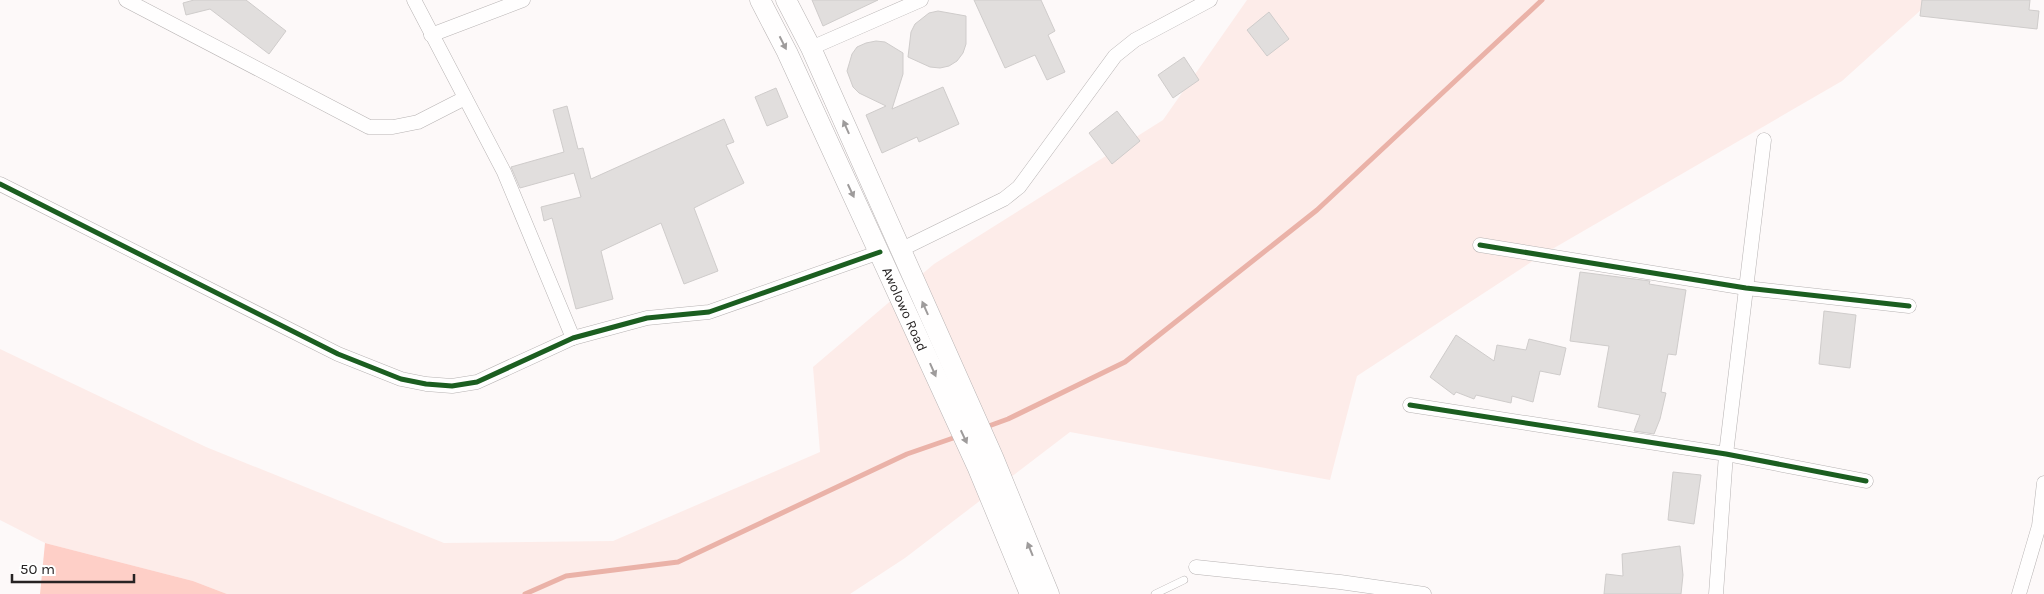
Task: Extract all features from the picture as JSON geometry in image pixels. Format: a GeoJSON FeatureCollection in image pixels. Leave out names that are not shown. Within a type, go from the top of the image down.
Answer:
{"type":"FeatureCollection","features":[{"type":"Feature","properties":{"kind":"main road","name":"Awolowo Road"},"geometry":{"type":"LineString","coordinates":[[760,0],[788,52],[880,252],[958,404],[1049,594]]}},
{"type":"Feature","properties":{"kind":"main road","name":"Awolowo Road"},"geometry":{"type":"LineString","coordinates":[[786,0],[811,48],[900,250],[958,404]]}},
{"type":"Feature","properties":{"kind":"main road","name":"Awolowo Road"},"geometry":{"type":"LineString","coordinates":[[985,461],[1030,594]]}},
{"type":"Feature","properties":{"kind":"street"},"geometry":{"type":"LineString","coordinates":[[126,0],[369,126],[393,127],[418,122],[465,98]]}},
{"type":"Feature","properties":{"kind":"street"},"geometry":{"type":"LineString","coordinates":[[148,0],[157,16]]}},
{"type":"Feature","properties":{"kind":"street"},"geometry":{"type":"LineString","coordinates":[[414,0],[504,172],[573,338]]}},
{"type":"Feature","properties":{"kind":"street"},"geometry":{"type":"LineString","coordinates":[[431,35],[522,0]]}},
{"type":"Feature","properties":{"kind":"street"},"geometry":{"type":"LineString","coordinates":[[811,48],[922,0]]}},
{"type":"Feature","properties":{"kind":"street"},"geometry":{"type":"LineString","coordinates":[[900,250],[1004,199],[1019,187],[1115,56],[1135,40],[1210,0]]}},
{"type":"Feature","properties":{"kind":"street"},"geometry":{"type":"LineString","coordinates":[[1716,594],[1726,454],[1764,140]]}},
{"type":"Feature","properties":{"kind":"street"},"geometry":{"type":"LineString","coordinates":[[0,184],[338,354],[401,379],[426,384],[452,386],[477,382],[573,338],[647,318],[709,312],[880,252]]}},
{"type":"Feature","properties":{"kind":"street"},"geometry":{"type":"LineString","coordinates":[[1480,245],[1746,288],[1909,306]]}},
{"type":"Feature","properties":{"kind":"street"},"geometry":{"type":"LineString","coordinates":[[1410,405],[1726,454],[1866,481]]}},
{"type":"Feature","properties":{"kind":"street"},"geometry":{"type":"LineString","coordinates":[[2019,594],[2038,526],[2044,483]]}},
{"type":"Feature","properties":{"kind":"street"},"geometry":{"type":"LineString","coordinates":[[2030,552],[2044,546]]}},
{"type":"Feature","properties":{"kind":"street"},"geometry":{"type":"LineString","coordinates":[[1196,567],[1340,582],[1424,594]]}},
{"type":"Feature","properties":{"kind":"lane"},"geometry":{"type":"LineString","coordinates":[[1155,594],[1184,580]]}},
{"type":"Feature","properties":{"kind":"shaded area"},"geometry":{"type":"Polygon","coordinates":[[[1247,0],[1932,0],[1842,81],[1542,255],[1357,376],[1330,480],[1070,432],[905,558],[850,594],[227,594],[193,581],[45,543],[0,520],[0,349],[206,447],[444,543],[613,541],[820,452],[813,367],[934,264],[1163,120],[1247,0]]]}},
{"type":"Feature","properties":{"kind":"shaded area"},"geometry":{"type":"Polygon","coordinates":[[[45,543],[193,581],[227,594],[40,594],[45,543]]]}},
{"type":"Feature","properties":{"kind":"building"},"geometry":{"type":"Polygon","coordinates":[[[194,0],[246,0],[286,31],[269,54],[210,9],[186,15],[183,3],[194,0]]]}},
{"type":"Feature","properties":{"kind":"building"},"geometry":{"type":"Polygon","coordinates":[[[812,0],[878,0],[823,26],[812,0]]]}},
{"type":"Feature","properties":{"kind":"building"},"geometry":{"type":"Polygon","coordinates":[[[974,0],[1041,0],[1055,31],[1048,35],[1065,72],[1047,80],[1035,55],[1005,68],[974,0]]]}},
{"type":"Feature","properties":{"kind":"building"},"geometry":{"type":"Polygon","coordinates":[[[1922,0],[2030,0],[2029,10],[2039,11],[2037,29],[1920,16],[1922,0]]]}},
{"type":"Feature","properties":{"kind":"building"},"geometry":{"type":"Polygon","coordinates":[[[938,11],[966,16],[966,44],[963,53],[957,61],[949,66],[940,68],[930,67],[908,57],[911,32],[915,24],[929,13],[938,11]]]}},
{"type":"Feature","properties":{"kind":"building"},"geometry":{"type":"Polygon","coordinates":[[[1269,12],[1289,39],[1267,56],[1247,30],[1269,12]]]}},
{"type":"Feature","properties":{"kind":"building"},"geometry":{"type":"Polygon","coordinates":[[[876,41],[885,42],[903,53],[903,74],[892,109],[943,87],[959,124],[919,142],[917,137],[882,153],[866,115],[886,106],[859,93],[853,87],[847,71],[852,54],[857,47],[876,41]]]}},
{"type":"Feature","properties":{"kind":"building"},"geometry":{"type":"Polygon","coordinates":[[[1184,57],[1199,80],[1173,98],[1158,75],[1184,57]]]}},
{"type":"Feature","properties":{"kind":"building"},"geometry":{"type":"Polygon","coordinates":[[[776,88],[788,117],[767,126],[755,97],[776,88]]]}},
{"type":"Feature","properties":{"kind":"building"},"geometry":{"type":"Polygon","coordinates":[[[567,106],[578,149],[583,148],[591,179],[724,119],[734,142],[726,145],[744,183],[694,208],[718,271],[684,284],[661,223],[601,251],[613,299],[576,309],[552,218],[544,221],[541,207],[581,197],[574,173],[520,188],[511,167],[564,152],[553,110],[567,106]]]}},
{"type":"Feature","properties":{"kind":"building"},"geometry":{"type":"Polygon","coordinates":[[[1117,111],[1140,141],[1112,164],[1089,133],[1117,111]]]}},
{"type":"Feature","properties":{"kind":"building"},"geometry":{"type":"Polygon","coordinates":[[[1580,272],[1650,281],[1649,284],[1686,290],[1676,355],[1668,354],[1661,392],[1666,393],[1660,419],[1654,434],[1634,431],[1640,415],[1598,407],[1609,346],[1570,341],[1580,272]]]}},
{"type":"Feature","properties":{"kind":"building"},"geometry":{"type":"Polygon","coordinates":[[[1824,311],[1856,315],[1850,368],[1819,364],[1824,311]]]}},
{"type":"Feature","properties":{"kind":"building"},"geometry":{"type":"Polygon","coordinates":[[[1456,335],[1494,361],[1497,345],[1526,350],[1529,339],[1566,348],[1560,375],[1540,371],[1533,402],[1512,396],[1511,403],[1476,395],[1474,399],[1456,392],[1454,395],[1430,377],[1456,335]]]}},
{"type":"Feature","properties":{"kind":"building"},"geometry":{"type":"Polygon","coordinates":[[[1673,472],[1701,475],[1694,524],[1668,520],[1673,472]]]}},
{"type":"Feature","properties":{"kind":"building"},"geometry":{"type":"Polygon","coordinates":[[[1680,546],[1683,575],[1681,594],[1604,594],[1606,574],[1623,576],[1622,554],[1680,546]]]}},
{"type":"Feature","properties":{"kind":"waterway"},"geometry":{"type":"LineString","coordinates":[[986,427],[1008,419],[1125,362],[1317,210],[1542,0]]}},
{"type":"Feature","properties":{"kind":"waterway"},"geometry":{"type":"LineString","coordinates":[[525,594],[566,576],[678,562],[907,454],[959,436]]}},
{"type":"Feature","properties":{"kind":"cycle path"},"geometry":{"type":"LineString","coordinates":[[0,184],[338,354],[401,379],[426,384],[452,386],[477,382],[573,338],[647,318],[709,312],[880,252]]}},
{"type":"Feature","properties":{"kind":"cycle path"},"geometry":{"type":"LineString","coordinates":[[1480,245],[1746,288],[1909,306]]}},
{"type":"Feature","properties":{"kind":"cycle path"},"geometry":{"type":"LineString","coordinates":[[1410,405],[1726,454],[1866,481]]}}]}
